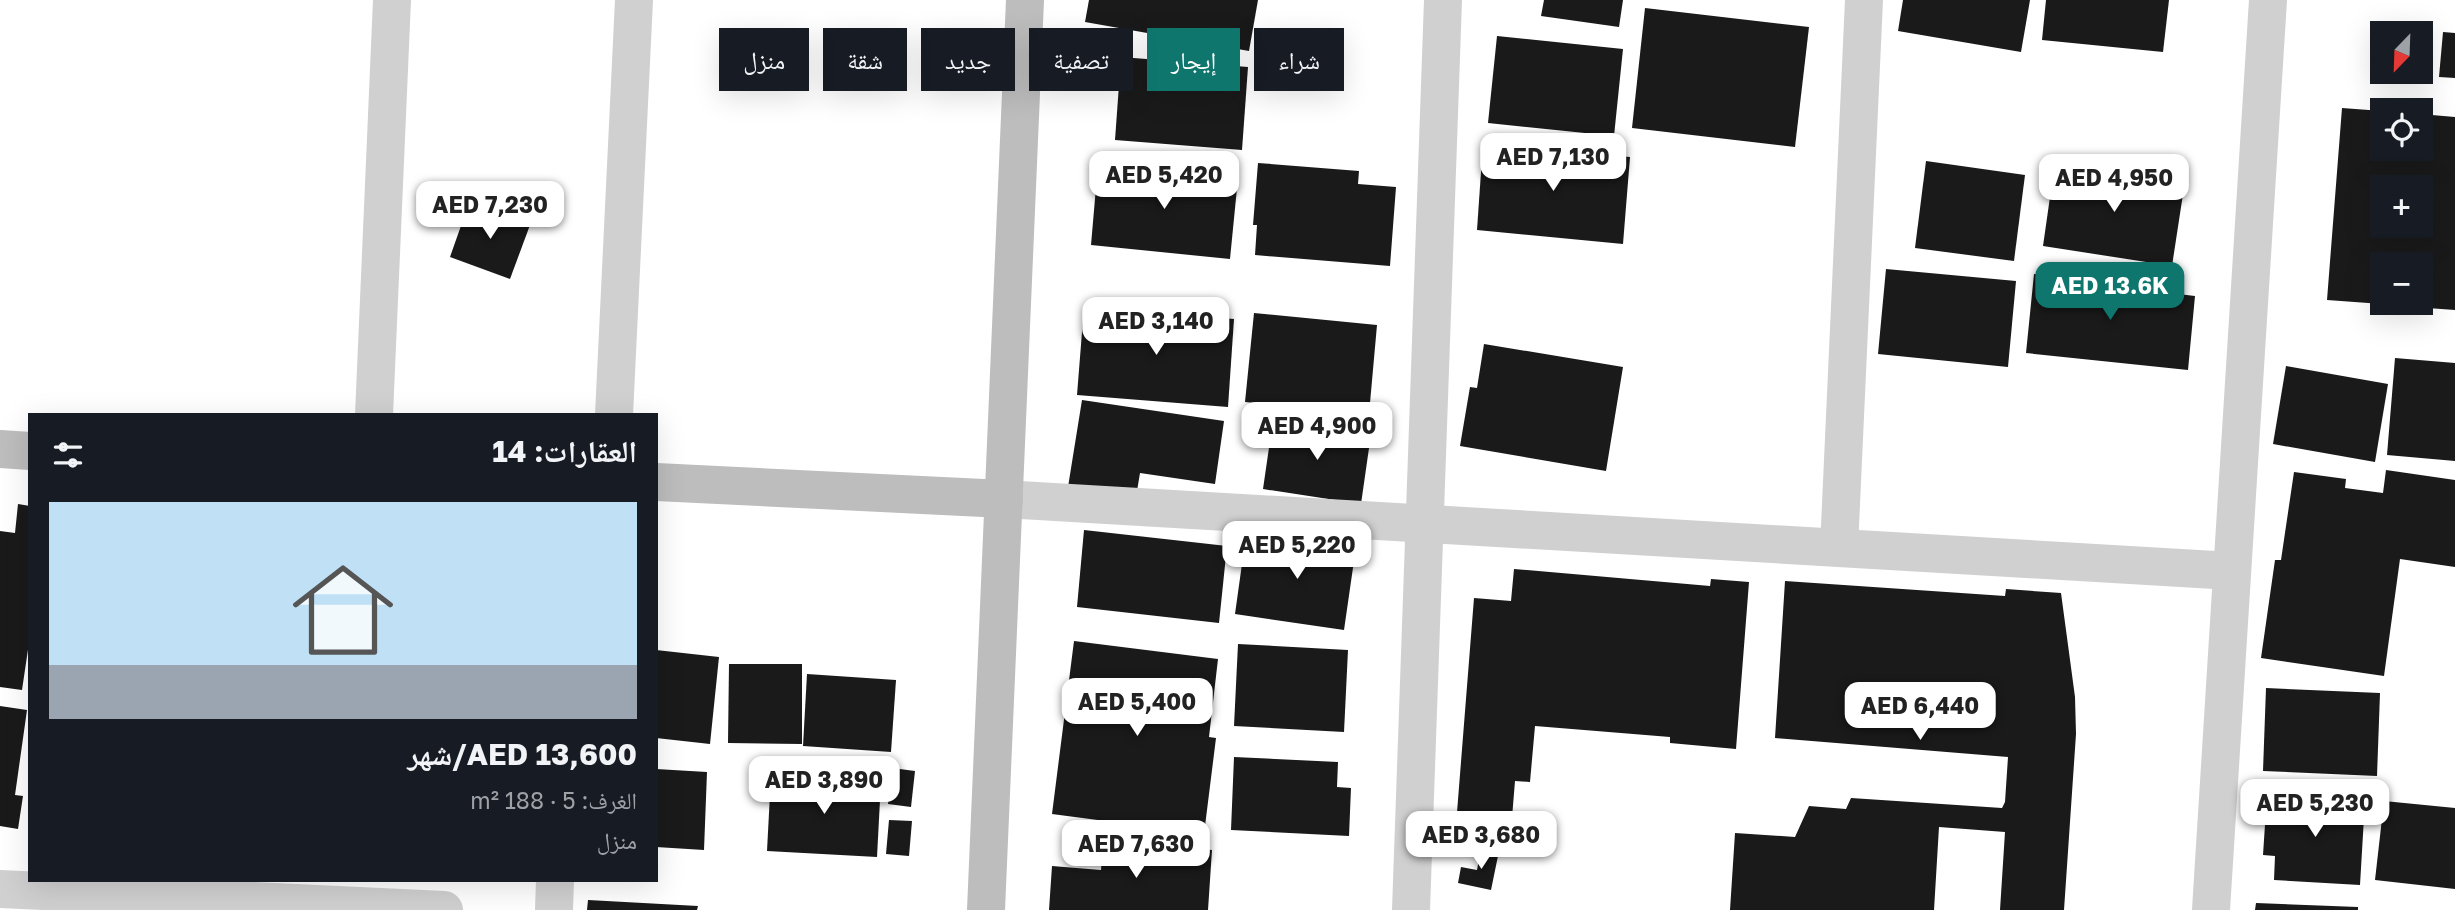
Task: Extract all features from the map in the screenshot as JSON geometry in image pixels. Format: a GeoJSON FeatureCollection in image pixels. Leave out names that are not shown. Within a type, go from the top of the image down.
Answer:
{"type":"FeatureCollection","features":[{"type":"Feature","properties":{"kind":"street"},"geometry":{"type":"LineString","coordinates":[[374,413],[392,0]]}},
{"type":"Feature","properties":{"kind":"street"},"geometry":{"type":"LineString","coordinates":[[614,413],[634,0]]}},
{"type":"Feature","properties":{"kind":"street"},"geometry":{"type":"LineString","coordinates":[[986,910],[1025,0]]}},
{"type":"Feature","properties":{"kind":"street"},"geometry":{"type":"LineString","coordinates":[[1410,910],[1443,0]]}},
{"type":"Feature","properties":{"kind":"street"},"geometry":{"type":"LineString","coordinates":[[1839,548],[1864,0]]}},
{"type":"Feature","properties":{"kind":"street"},"geometry":{"type":"LineString","coordinates":[[2211,910],[2268,0]]}},
{"type":"Feature","properties":{"kind":"street"},"geometry":{"type":"LineString","coordinates":[[0,449],[28,451]]}},
{"type":"Feature","properties":{"kind":"street"},"geometry":{"type":"LineString","coordinates":[[658,482],[1004,499],[2232,570]]}},
{"type":"Feature","properties":{"kind":"street"},"geometry":{"type":"LineString","coordinates":[[554,910],[555,882]]}},
{"type":"Feature","properties":{"kind":"street"},"geometry":{"type":"LineString","coordinates":[[0,889],[127,903],[444,910]]}},
{"type":"Feature","properties":{"kind":"building"},"geometry":{"type":"Polygon","coordinates":[[[1089,0],[1258,0],[1249,51],[1240,49],[1240,28],[1147,28],[1147,33],[1133,30],[1133,28],[1085,22],[1089,0]]]}},
{"type":"Feature","properties":{"kind":"building"},"geometry":{"type":"Polygon","coordinates":[[[1544,0],[1623,0],[1619,27],[1541,16],[1544,0]]]}},
{"type":"Feature","properties":{"kind":"building"},"geometry":{"type":"Polygon","coordinates":[[[1903,0],[2030,0],[2021,52],[1898,31],[1903,0]]]}},
{"type":"Feature","properties":{"kind":"building"},"geometry":{"type":"Polygon","coordinates":[[[2046,0],[2169,0],[2163,52],[2042,40],[2046,0]]]}},
{"type":"Feature","properties":{"kind":"building"},"geometry":{"type":"Polygon","coordinates":[[[1645,8],[1809,27],[1795,147],[1632,128],[1645,8]]]}},
{"type":"Feature","properties":{"kind":"building"},"geometry":{"type":"Polygon","coordinates":[[[2443,32],[2455,33],[2455,78],[2439,77],[2443,32]]]}},
{"type":"Feature","properties":{"kind":"building"},"geometry":{"type":"Polygon","coordinates":[[[1497,36],[1623,49],[1614,136],[1488,123],[1497,36]]]}},
{"type":"Feature","properties":{"kind":"building"},"geometry":{"type":"Polygon","coordinates":[[[1133,58],[1147,59],[1147,91],[1240,91],[1240,66],[1248,67],[1242,150],[1115,140],[1119,91],[1133,91],[1133,58]]]}},
{"type":"Feature","properties":{"kind":"building"},"geometry":{"type":"Polygon","coordinates":[[[2342,108],[2370,110],[2370,161],[2433,161],[2433,115],[2455,117],[2455,310],[2433,308],[2433,252],[2370,252],[2370,303],[2327,300],[2342,108]]]}},
{"type":"Feature","properties":{"kind":"building"},"geometry":{"type":"Polygon","coordinates":[[[1483,143],[1630,157],[1623,244],[1477,230],[1483,143]]]}},
{"type":"Feature","properties":{"kind":"building"},"geometry":{"type":"Polygon","coordinates":[[[1926,161],[2025,175],[2014,261],[1915,248],[1926,161]]]}},
{"type":"Feature","properties":{"kind":"building"},"geometry":{"type":"Polygon","coordinates":[[[2055,162],[2185,181],[2172,266],[2043,246],[2055,162]]]}},
{"type":"Feature","properties":{"kind":"building"},"geometry":{"type":"Polygon","coordinates":[[[1258,163],[1359,171],[1358,184],[1396,187],[1390,266],[1255,255],[1257,225],[1253,225],[1258,163]]]}},
{"type":"Feature","properties":{"kind":"building"},"geometry":{"type":"Polygon","coordinates":[[[1098,164],[1238,178],[1230,259],[1091,245],[1098,164]]]}},
{"type":"Feature","properties":{"kind":"building"},"geometry":{"type":"Polygon","coordinates":[[[469,203],[530,225],[510,279],[450,257],[469,203]]]}},
{"type":"Feature","properties":{"kind":"building"},"geometry":{"type":"Polygon","coordinates":[[[1886,269],[2016,281],[2008,367],[1878,354],[1886,269]]]}},
{"type":"Feature","properties":{"kind":"building"},"geometry":{"type":"Polygon","coordinates":[[[2034,274],[2153,286],[2153,291],[2195,296],[2188,370],[2026,353],[2034,274]]]}},
{"type":"Feature","properties":{"kind":"building"},"geometry":{"type":"Polygon","coordinates":[[[1084,307],[1234,319],[1228,407],[1077,395],[1084,307]]]}},
{"type":"Feature","properties":{"kind":"building"},"geometry":{"type":"Polygon","coordinates":[[[1254,313],[1377,325],[1369,414],[1245,402],[1254,313]]]}},
{"type":"Feature","properties":{"kind":"building"},"geometry":{"type":"Polygon","coordinates":[[[1484,344],[1623,367],[1606,471],[1460,446],[1470,387],[1477,388],[1484,344]]]}},
{"type":"Feature","properties":{"kind":"building"},"geometry":{"type":"Polygon","coordinates":[[[2395,358],[2455,363],[2455,461],[2387,455],[2395,358]]]}},
{"type":"Feature","properties":{"kind":"building"},"geometry":{"type":"Polygon","coordinates":[[[2286,366],[2388,384],[2375,462],[2273,444],[2286,366]]]}},
{"type":"Feature","properties":{"kind":"building"},"geometry":{"type":"Polygon","coordinates":[[[1082,400],[1224,421],[1215,484],[1140,473],[1136,497],[1068,487],[1082,400]]]}},
{"type":"Feature","properties":{"kind":"building"},"geometry":{"type":"Polygon","coordinates":[[[1273,420],[1371,434],[1361,504],[1263,489],[1273,420]]]}},
{"type":"Feature","properties":{"kind":"building"},"geometry":{"type":"Polygon","coordinates":[[[2386,470],[2455,480],[2455,567],[2400,559],[2384,676],[2261,658],[2275,560],[2281,560],[2294,472],[2346,479],[2345,488],[2383,493],[2386,470]]]}},
{"type":"Feature","properties":{"kind":"building"},"geometry":{"type":"Polygon","coordinates":[[[18,504],[28,506],[28,650],[22,690],[0,687],[0,531],[15,533],[18,504]]]}},
{"type":"Feature","properties":{"kind":"building"},"geometry":{"type":"Polygon","coordinates":[[[1084,530],[1227,546],[1219,623],[1077,607],[1084,530]]]}},
{"type":"Feature","properties":{"kind":"building"},"geometry":{"type":"Polygon","coordinates":[[[1319,534],[1357,540],[1344,630],[1235,614],[1246,535],[1317,545],[1319,534]]]}},
{"type":"Feature","properties":{"kind":"building"},"geometry":{"type":"Polygon","coordinates":[[[1514,569],[1710,586],[1711,579],[1749,582],[1736,749],[1670,743],[1670,737],[1535,726],[1530,782],[1515,781],[1511,830],[1456,825],[1474,598],[1511,601],[1514,569]]]}},
{"type":"Feature","properties":{"kind":"building"},"geometry":{"type":"Polygon","coordinates":[[[1785,581],[2005,596],[2006,589],[2061,593],[2075,697],[2076,734],[2064,910],[2000,910],[2005,832],[1939,827],[1934,910],[1730,910],[1735,833],[1795,837],[1809,806],[1846,809],[1851,798],[2002,808],[2005,802],[2008,757],[1775,738],[1785,581]]]}},
{"type":"Feature","properties":{"kind":"building"},"geometry":{"type":"Polygon","coordinates":[[[1074,641],[1218,659],[1209,737],[1216,738],[1204,834],[1052,814],[1074,641]]]}},
{"type":"Feature","properties":{"kind":"building"},"geometry":{"type":"Polygon","coordinates":[[[1238,644],[1348,650],[1344,732],[1234,726],[1238,644]]]}},
{"type":"Feature","properties":{"kind":"building"},"geometry":{"type":"Polygon","coordinates":[[[658,650],[719,657],[710,744],[658,738],[658,650]]]}},
{"type":"Feature","properties":{"kind":"building"},"geometry":{"type":"Polygon","coordinates":[[[729,664],[802,664],[802,744],[728,743],[729,664]]]}},
{"type":"Feature","properties":{"kind":"building"},"geometry":{"type":"Polygon","coordinates":[[[807,674],[896,680],[891,752],[803,746],[807,674]]]}},
{"type":"Feature","properties":{"kind":"building"},"geometry":{"type":"Polygon","coordinates":[[[2266,688],[2380,693],[2377,776],[2263,771],[2266,688]]]}},
{"type":"Feature","properties":{"kind":"building"},"geometry":{"type":"Polygon","coordinates":[[[0,706],[27,710],[15,795],[23,796],[18,829],[0,826],[0,706]]]}},
{"type":"Feature","properties":{"kind":"building"},"geometry":{"type":"Polygon","coordinates":[[[1234,757],[1338,762],[1337,787],[1351,788],[1349,836],[1231,830],[1234,757]]]}},
{"type":"Feature","properties":{"kind":"building"},"geometry":{"type":"Polygon","coordinates":[[[892,768],[915,771],[911,807],[888,804],[892,768]]]}},
{"type":"Feature","properties":{"kind":"building"},"geometry":{"type":"Polygon","coordinates":[[[658,769],[707,772],[704,850],[658,847],[658,769]]]}},
{"type":"Feature","properties":{"kind":"building"},"geometry":{"type":"Polygon","coordinates":[[[771,775],[881,781],[877,857],[767,851],[771,775]]]}},
{"type":"Feature","properties":{"kind":"building"},"geometry":{"type":"Polygon","coordinates":[[[2267,794],[2365,800],[2360,885],[2274,880],[2275,856],[2263,855],[2267,794]]]}},
{"type":"Feature","properties":{"kind":"building"},"geometry":{"type":"Polygon","coordinates":[[[2384,801],[2455,808],[2455,889],[2375,880],[2384,801]]]}},
{"type":"Feature","properties":{"kind":"building"},"geometry":{"type":"Polygon","coordinates":[[[889,820],[912,821],[909,856],[886,854],[889,820]]]}},
{"type":"Feature","properties":{"kind":"building"},"geometry":{"type":"Polygon","coordinates":[[[1103,842],[1212,850],[1208,910],[1049,910],[1052,866],[1101,870],[1103,842]]]}},
{"type":"Feature","properties":{"kind":"building"},"geometry":{"type":"Polygon","coordinates":[[[1481,848],[1499,851],[1491,890],[1458,883],[1461,867],[1477,870],[1481,848]]]}},
{"type":"Feature","properties":{"kind":"building"},"geometry":{"type":"Polygon","coordinates":[[[588,900],[698,906],[697,910],[587,910],[588,900]]]}},
{"type":"Feature","properties":{"kind":"building"},"geometry":{"type":"Polygon","coordinates":[[[2256,903],[2358,907],[2358,910],[2255,910],[2256,903]]]}}]}
